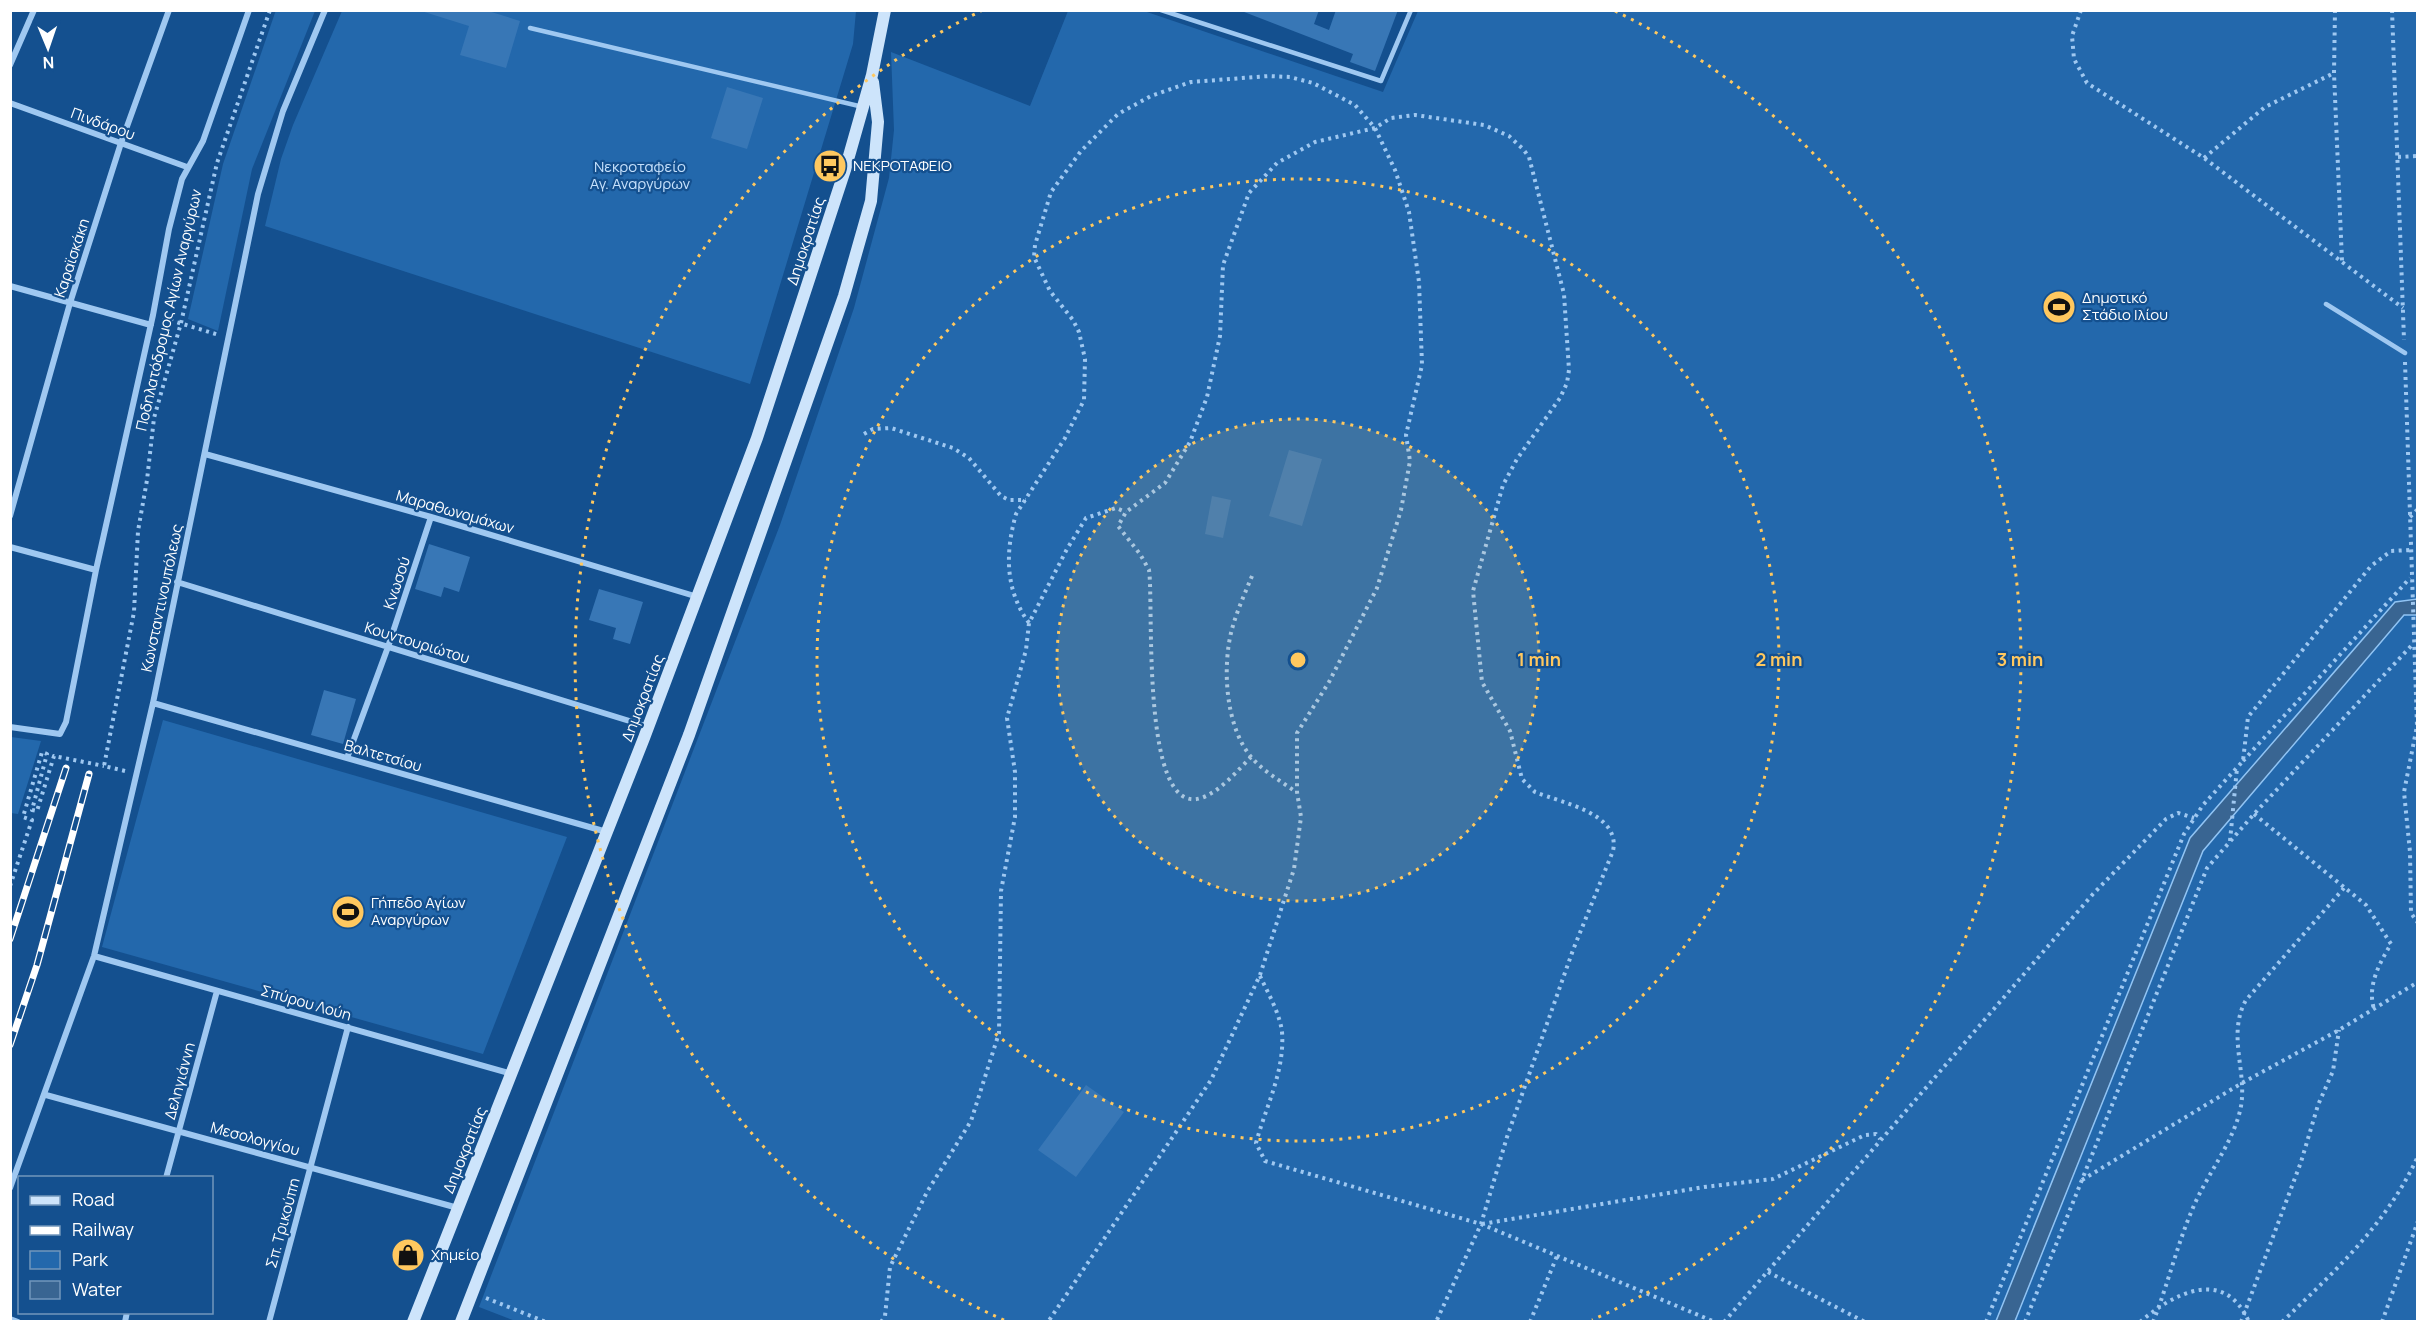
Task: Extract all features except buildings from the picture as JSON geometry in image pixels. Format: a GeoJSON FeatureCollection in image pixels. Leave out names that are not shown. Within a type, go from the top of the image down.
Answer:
{"type":"FeatureCollection","features":[{"type":"Feature","properties":{"kind":"main road","name":"Δημοκρατίας"},"geometry":{"type":"LineString","coordinates":[[413,1322],[648,727],[757,438],[809,283],[863,107],[885,10]]}},
{"type":"Feature","properties":{"kind":"main road","name":"Δημοκρατίας"},"geometry":{"type":"LineString","coordinates":[[461,1322],[689,735],[841,306],[871,201],[878,122],[872,75]]}},
{"type":"Feature","properties":{"kind":"street"},"geometry":{"type":"LineString","coordinates":[[10,65],[34,10]]}},
{"type":"Feature","properties":{"kind":"street","name":"Καραϊσκάκη"},"geometry":{"type":"LineString","coordinates":[[10,516],[70,303],[121,143],[169,10]]}},
{"type":"Feature","properties":{"kind":"street"},"geometry":{"type":"LineString","coordinates":[[10,727],[60,734],[71,701],[96,570],[151,325],[169,229],[188,167],[203,141],[249,10]]}},
{"type":"Feature","properties":{"kind":"street","name":"Κωνσταντινουπόλεως"},"geometry":{"type":"LineString","coordinates":[[10,1188],[46,1095],[94,956],[153,703],[250,228],[267,159],[283,111],[325,10]]}},
{"type":"Feature","properties":{"kind":"street","name":"Πινδάρου"},"geometry":{"type":"LineString","coordinates":[[10,103],[188,167]]}},
{"type":"Feature","properties":{"kind":"street"},"geometry":{"type":"LineString","coordinates":[[10,286],[151,325]]}},
{"type":"Feature","properties":{"kind":"street","name":"Μαραθωνομάχων"},"geometry":{"type":"LineString","coordinates":[[205,454],[431,517],[698,597]]}},
{"type":"Feature","properties":{"kind":"street","name":"Κνωσού"},"geometry":{"type":"LineString","coordinates":[[347,758],[388,647],[431,517]]}},
{"type":"Feature","properties":{"kind":"street"},"geometry":{"type":"LineString","coordinates":[[10,547],[96,570]]}},
{"type":"Feature","properties":{"kind":"street","name":"Κουντουριώτου"},"geometry":{"type":"LineString","coordinates":[[177,582],[648,727]]}},
{"type":"Feature","properties":{"kind":"street","name":"Βαλτετσίου"},"geometry":{"type":"LineString","coordinates":[[153,703],[607,832]]}},
{"type":"Feature","properties":{"kind":"street","name":"Σπύρου Λούη"},"geometry":{"type":"LineString","coordinates":[[94,956],[512,1074]]}},
{"type":"Feature","properties":{"kind":"street","name":"Δεληγιάννη"},"geometry":{"type":"LineString","coordinates":[[166,1176],[217,991]]}},
{"type":"Feature","properties":{"kind":"street","name":"Σπ. Τρικούπη"},"geometry":{"type":"LineString","coordinates":[[269,1322],[348,1027]]}},
{"type":"Feature","properties":{"kind":"street","name":"Μεσολογγίου"},"geometry":{"type":"LineString","coordinates":[[46,1095],[458,1208]]}},
{"type":"Feature","properties":{"kind":"street"},"geometry":{"type":"LineString","coordinates":[[10,1319],[18,1322]]}},
{"type":"Feature","properties":{"kind":"lane"},"geometry":{"type":"LineString","coordinates":[[1161,10],[1381,81],[1410,10]]}},
{"type":"Feature","properties":{"kind":"lane"},"geometry":{"type":"LineString","coordinates":[[530,28],[863,107]]}},
{"type":"Feature","properties":{"kind":"lane"},"geometry":{"type":"LineString","coordinates":[[2326,304],[2404,353]]}},
{"type":"Feature","properties":{"kind":"path","name":"Ποδηλατόδρομος Αγίων Αναργύρων"},"geometry":{"type":"LineString","coordinates":[[104,766],[134,612],[138,531],[154,418],[181,323],[218,163],[270,10]]}},
{"type":"Feature","properties":{"kind":"path"},"geometry":{"type":"LineString","coordinates":[[2080,10],[2072,36],[2074,59],[2087,82],[2204,158],[2403,308]]}},
{"type":"Feature","properties":{"kind":"path"},"geometry":{"type":"LineString","coordinates":[[2336,10],[2334,73],[2342,261]]}},
{"type":"Feature","properties":{"kind":"path"},"geometry":{"type":"LineString","coordinates":[[2392,10],[2417,726],[2403,792],[2410,852],[2411,913],[2418,923]]}},
{"type":"Feature","properties":{"kind":"path"},"geometry":{"type":"LineString","coordinates":[[2204,158],[2265,107],[2334,73]]}},
{"type":"Feature","properties":{"kind":"path"},"geometry":{"type":"LineString","coordinates":[[1029,623],[1016,606],[1008,568],[1011,532],[1016,514],[1078,415],[1084,400],[1086,382],[1085,359],[1079,332],[1040,273],[1035,257],[1035,244],[1051,192],[1100,131],[1118,114],[1174,86],[1208,79],[1290,77],[1313,83],[1355,105],[1375,128],[1395,170],[1409,212],[1419,282],[1422,365],[1406,440],[1410,461],[1409,474],[1395,531],[1371,599],[1329,682],[1297,734],[1297,792],[1301,817],[1294,869],[1260,975],[1211,1080],[1048,1322]]}},
{"type":"Feature","properties":{"kind":"path"},"geometry":{"type":"LineString","coordinates":[[1251,757],[1229,779],[1202,798],[1187,799],[1177,793],[1171,784],[1163,765],[1150,678],[1149,570],[1140,554],[1118,526],[1126,512],[1165,483],[1191,442],[1207,397],[1220,336],[1223,265],[1249,193],[1277,163],[1315,142],[1375,128],[1391,118],[1415,115],[1484,125],[1509,136],[1529,158],[1564,294],[1567,383],[1560,398],[1516,459],[1503,485],[1473,591],[1476,640],[1482,682],[1510,731],[1518,772],[1526,786],[1535,792],[1598,818],[1611,829],[1615,839],[1613,851],[1573,950],[1507,1137],[1481,1224],[1436,1322]]}},
{"type":"Feature","properties":{"kind":"path"},"geometry":{"type":"LineString","coordinates":[[2398,157],[2418,156]]}},
{"type":"Feature","properties":{"kind":"path"},"geometry":{"type":"LineString","coordinates":[[153,315],[217,334]]}},
{"type":"Feature","properties":{"kind":"path"},"geometry":{"type":"LineString","coordinates":[[864,434],[873,429],[891,428],[947,446],[969,458],[1001,496],[1009,500],[1026,500]]}},
{"type":"Feature","properties":{"kind":"path"},"geometry":{"type":"LineString","coordinates":[[881,1322],[885,1316],[890,1267],[927,1192],[971,1121],[999,1033],[1001,891],[1015,817],[1016,772],[1007,718],[1026,650],[1029,623],[1067,549],[1086,518],[1116,508],[1126,512]]}},
{"type":"Feature","properties":{"kind":"path"},"geometry":{"type":"LineString","coordinates":[[2410,517],[2418,509]]}},
{"type":"Feature","properties":{"kind":"path"},"geometry":{"type":"LineString","coordinates":[[2243,761],[2248,717],[2371,566],[2391,551],[2410,550]]}},
{"type":"Feature","properties":{"kind":"path"},"geometry":{"type":"LineString","coordinates":[[1252,576],[1232,631],[1227,687],[1234,730],[1251,757],[1271,775],[1297,792]]}},
{"type":"Feature","properties":{"kind":"path"},"geometry":{"type":"LineString","coordinates":[[1986,1322],[2173,855],[2194,818],[2237,767],[2410,577]]}},
{"type":"Feature","properties":{"kind":"path"},"geometry":{"type":"LineString","coordinates":[[2025,1322],[2207,868],[2254,814],[2413,644]]}},
{"type":"Feature","properties":{"kind":"path"},"geometry":{"type":"LineString","coordinates":[[10,886],[32,820],[23,817],[42,752],[47,754],[32,810],[37,811],[54,756],[137,774]]}},
{"type":"Feature","properties":{"kind":"path"},"geometry":{"type":"LineString","coordinates":[[2230,841],[2237,767]]}},
{"type":"Feature","properties":{"kind":"path"},"geometry":{"type":"LineString","coordinates":[[1724,1322],[2093,894],[2166,819],[2178,813],[2194,818]]}},
{"type":"Feature","properties":{"kind":"path"},"geometry":{"type":"LineString","coordinates":[[2254,814],[2372,912],[2384,937],[2391,944],[2373,986],[2371,999],[2374,1009]]}},
{"type":"Feature","properties":{"kind":"path"},"geometry":{"type":"LineString","coordinates":[[2152,1322],[2196,1200],[2237,1122],[2244,1095],[2238,1065],[2238,1014],[2246,1000],[2344,888]]}},
{"type":"Feature","properties":{"kind":"path"},"geometry":{"type":"LineString","coordinates":[[1260,975],[1282,1030],[1280,1072],[1264,1112],[1256,1143],[1265,1161],[1481,1224],[1715,1322]]}},
{"type":"Feature","properties":{"kind":"path"},"geometry":{"type":"LineString","coordinates":[[2081,1180],[2242,1083],[2339,1030],[2418,982]]}},
{"type":"Feature","properties":{"kind":"path"},"geometry":{"type":"LineString","coordinates":[[2241,1322],[2301,1162],[2318,1105],[2333,1071],[2339,1030]]}},
{"type":"Feature","properties":{"kind":"path"},"geometry":{"type":"LineString","coordinates":[[1481,1224],[1704,1187],[1773,1179],[1865,1135],[1876,1134],[1880,1139]]}},
{"type":"Feature","properties":{"kind":"path"},"geometry":{"type":"LineString","coordinates":[[2282,1322],[2371,1233],[2405,1184],[2418,1156]]}},
{"type":"Feature","properties":{"kind":"path"},"geometry":{"type":"LineString","coordinates":[[2382,1322],[2418,1221]]}},
{"type":"Feature","properties":{"kind":"path"},"geometry":{"type":"LineString","coordinates":[[1530,1322],[1557,1256]]}},
{"type":"Feature","properties":{"kind":"path"},"geometry":{"type":"LineString","coordinates":[[1768,1272],[1865,1322]]}},
{"type":"Feature","properties":{"kind":"path"},"geometry":{"type":"LineString","coordinates":[[2140,1322],[2160,1305],[2189,1291],[2201,1288],[2224,1292],[2241,1304],[2249,1322]]}},
{"type":"Feature","properties":{"kind":"path"},"geometry":{"type":"LineString","coordinates":[[471,1293],[546,1322]]}},
{"type":"Feature","properties":{"kind":"green space"},"geometry":{"type":"Polygon","coordinates":[[[276,10],[315,11],[252,169],[218,331],[188,319],[223,164],[276,10]]]}},
{"type":"Feature","properties":{"kind":"green space","name":"Νεκροταφείο Αγ. Αναργύρων"},"geometry":{"type":"Polygon","coordinates":[[[342,11],[856,11],[853,44],[750,384],[265,226],[281,159],[293,125],[342,11]]]}},
{"type":"Feature","properties":{"kind":"green space"},"geometry":{"type":"Polygon","coordinates":[[[1068,11],[1144,11],[1383,92],[1418,11],[2417,11],[2417,1321],[518,1322],[479,1307],[780,525],[854,308],[889,178],[894,130],[891,52],[1030,106],[1068,11]]]}},
{"type":"Feature","properties":{"kind":"green space"},"geometry":{"type":"Polygon","coordinates":[[[163,720],[567,837],[483,1054],[102,947],[163,720]]]}},
{"type":"Feature","properties":{"kind":"green space"},"geometry":{"type":"Polygon","coordinates":[[[11,737],[41,741],[18,814],[11,813],[11,737]]]}},
{"type":"Feature","properties":{"kind":"water"},"geometry":{"type":"Polygon","coordinates":[[[2417,599],[2417,615],[2404,615],[2203,851],[2015,1321],[1996,1321],[2190,838],[2395,602],[2417,599]]]}},
{"type":"Feature","properties":{"kind":"railway"},"geometry":{"type":"LineString","coordinates":[[10,939],[66,768]]}},
{"type":"Feature","properties":{"kind":"railway"},"geometry":{"type":"LineString","coordinates":[[10,1045],[37,965],[89,774]]}},
{"type":"Feature","properties":{"kind":"place","name":"ΝΕΚΡΟΤΑΦΕΙΟ"},"geometry":{"type":"Point","coordinates":[830,166]}},
{"type":"Feature","properties":{"kind":"place","name":"Δημοτικό Στάδιο Ιλίου"},"geometry":{"type":"Point","coordinates":[2059,307]}},
{"type":"Feature","properties":{"kind":"place","name":"Γήπεδο Αγίων Αναργύρων"},"geometry":{"type":"Point","coordinates":[348,912]}},
{"type":"Feature","properties":{"kind":"place","name":"Χημείο"},"geometry":{"type":"Point","coordinates":[408,1255]}}]}
